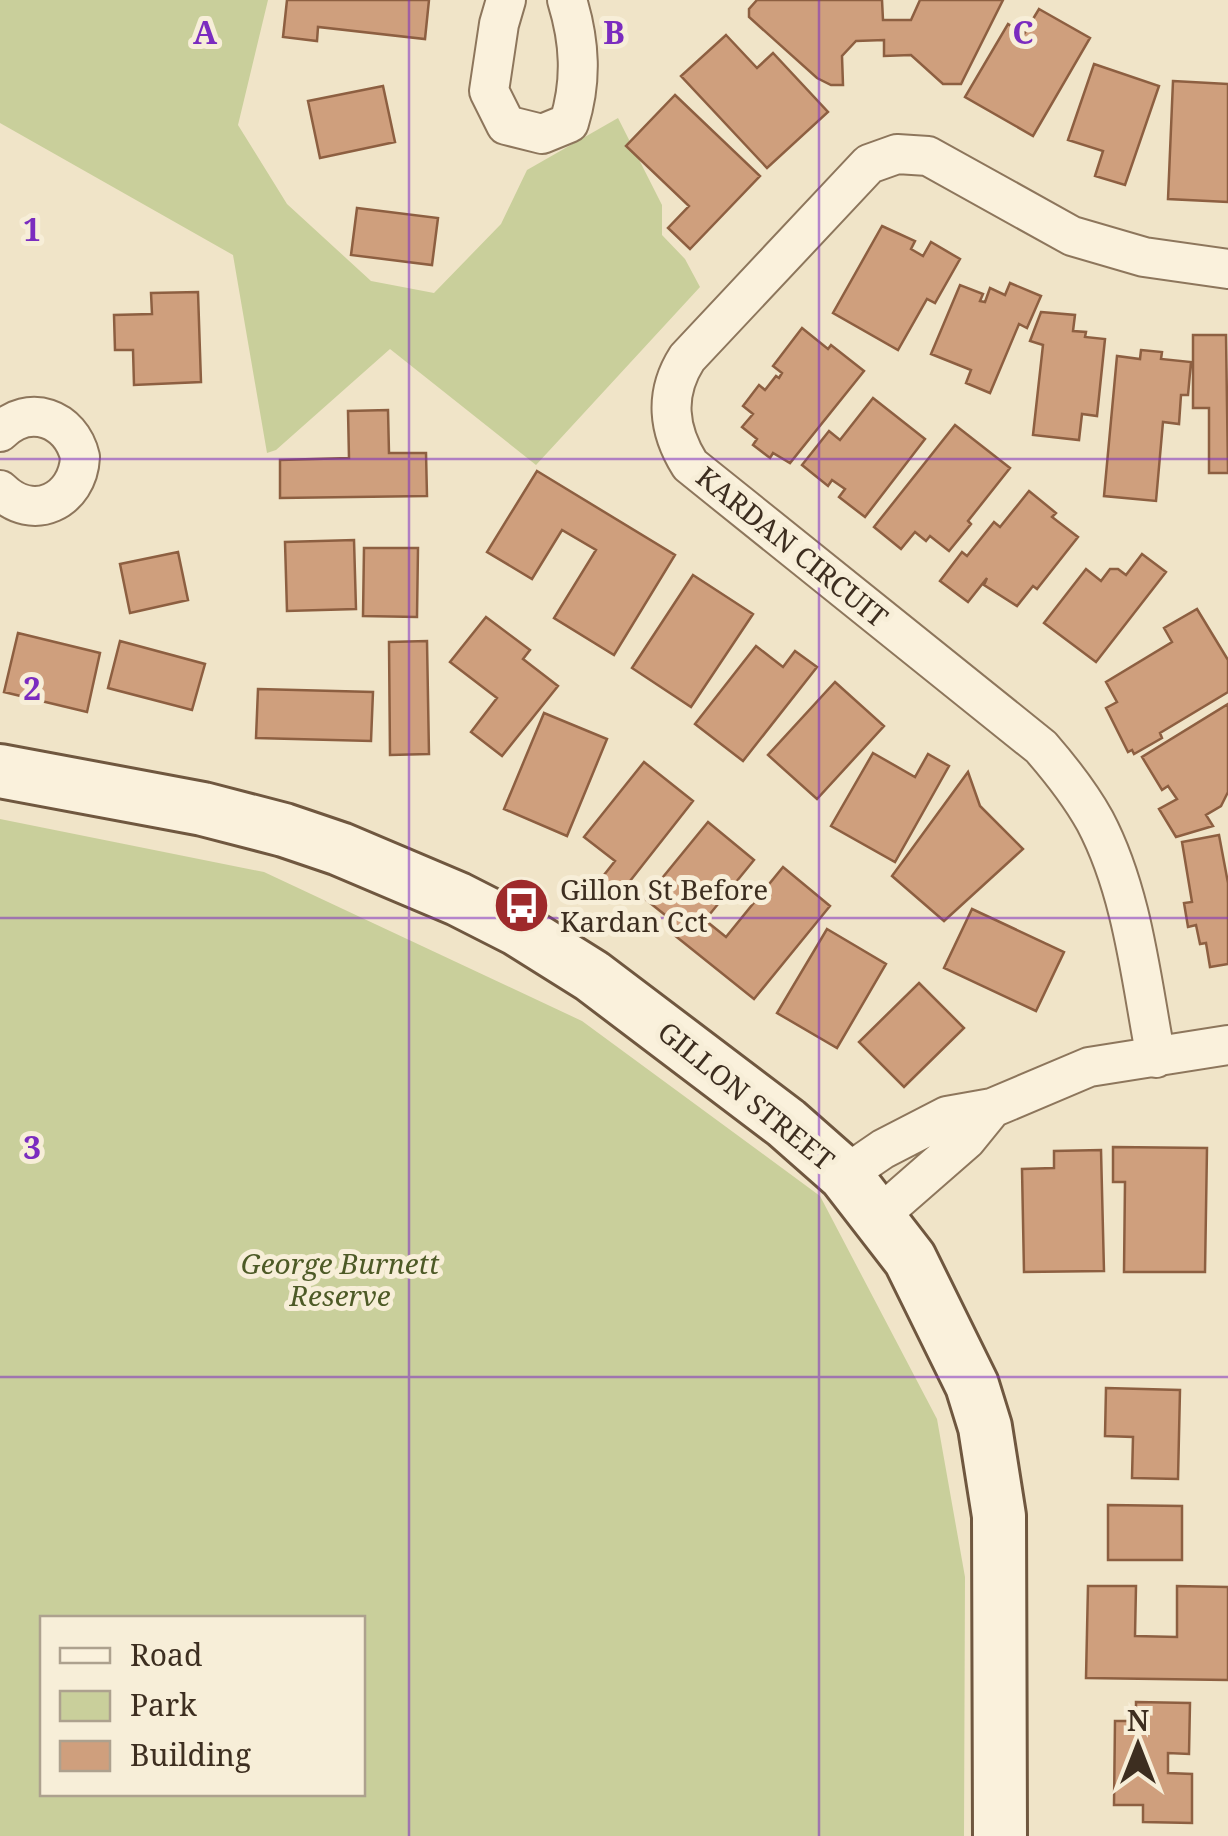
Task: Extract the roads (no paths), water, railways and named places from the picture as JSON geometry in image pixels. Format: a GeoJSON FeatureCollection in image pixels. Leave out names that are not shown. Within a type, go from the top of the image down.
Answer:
{"type":"FeatureCollection","features":[{"type":"Feature","properties":{"kind":"street"},"geometry":{"type":"LineString","coordinates":[[506,0],[490,91],[506,125],[542,134],[569,123],[579,92],[576,27],[568,0]]}},
{"type":"Feature","properties":{"kind":"street","name":"KARDAN CIRCUIT"},"geometry":{"type":"LineString","coordinates":[[1156,1058],[1119,881],[1080,796],[1041,747],[690,465],[676,443],[671,402],[686,358],[870,164],[898,154],[928,156],[1072,236],[1144,258],[1228,269]]}},
{"type":"Feature","properties":{"kind":"street"},"geometry":{"type":"LineString","coordinates":[[0,432],[18,419],[48,418],[66,428],[80,456],[73,486],[58,500],[36,507],[2,498]]}},
{"type":"Feature","properties":{"kind":"street","name":"GILLON STREET"},"geometry":{"type":"LineString","coordinates":[[0,771],[204,810],[284,830],[458,899],[517,928],[592,976],[786,1124],[845,1176],[910,1258],[972,1385],[985,1427],[999,1516],[1000,1836]]}},
{"type":"Feature","properties":{"kind":"street"},"geometry":{"type":"LineString","coordinates":[[845,1176],[883,1149],[947,1116],[992,1108],[1089,1067],[1228,1045]]}},
{"type":"Feature","properties":{"kind":"street"},"geometry":{"type":"LineString","coordinates":[[880,1216],[966,1140],[992,1108]]}},
{"type":"Feature","properties":{"kind":"place","name":"Gillon St Before Kardan Cct"},"geometry":{"type":"Point","coordinates":[521,906]}},
{"type":"Feature","properties":{"kind":"park label","name":"George Burnett Reserve"},"geometry":{"type":"Point","coordinates":[340,1280]}}]}
